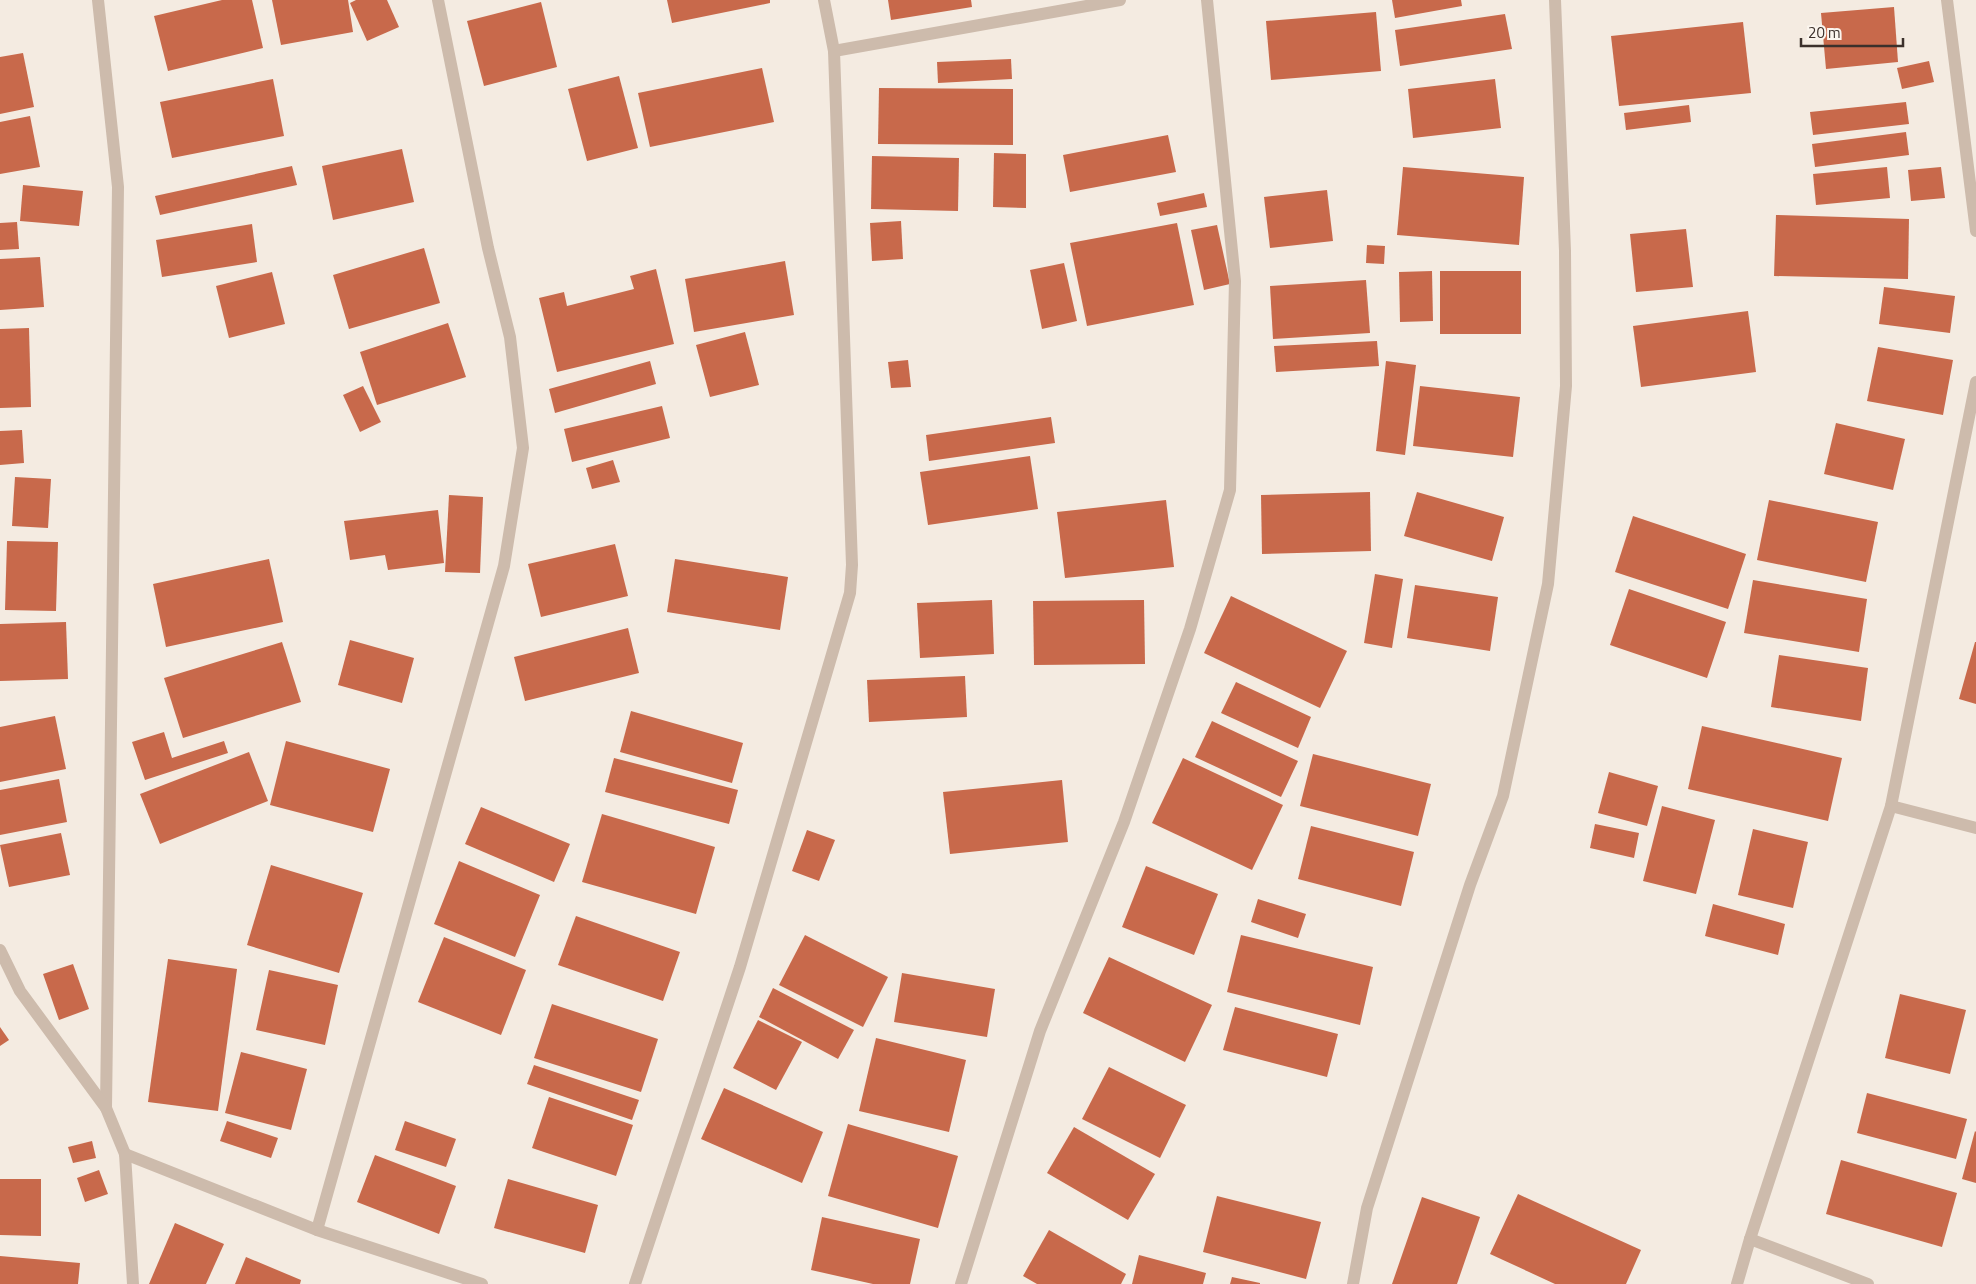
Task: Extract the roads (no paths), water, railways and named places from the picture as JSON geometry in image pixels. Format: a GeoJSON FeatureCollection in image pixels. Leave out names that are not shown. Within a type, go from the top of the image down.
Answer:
{"type":"FeatureCollection","features":[{"type":"Feature","properties":{"kind":"street"},"geometry":{"type":"LineString","coordinates":[[98,0],[118,187],[106,1108]]}},
{"type":"Feature","properties":{"kind":"street"},"geometry":{"type":"LineString","coordinates":[[317,1230],[504,566],[523,448],[510,337],[488,248],[438,0]]}},
{"type":"Feature","properties":{"kind":"street"},"geometry":{"type":"LineString","coordinates":[[635,1284],[740,967],[850,593],[852,566],[834,51],[824,0]]}},
{"type":"Feature","properties":{"kind":"street"},"geometry":{"type":"LineString","coordinates":[[834,51],[1120,0]]}},
{"type":"Feature","properties":{"kind":"street"},"geometry":{"type":"LineString","coordinates":[[961,1284],[1040,1031],[1124,822],[1190,629],[1230,490],[1235,281],[1207,0]]}},
{"type":"Feature","properties":{"kind":"street"},"geometry":{"type":"LineString","coordinates":[[1353,1284],[1367,1208],[1470,885],[1503,796],[1548,584],[1566,386],[1565,251],[1555,0]]}},
{"type":"Feature","properties":{"kind":"street"},"geometry":{"type":"LineString","coordinates":[[1947,0],[1976,231]]}},
{"type":"Feature","properties":{"kind":"street"},"geometry":{"type":"LineString","coordinates":[[1737,1284],[1891,806],[1976,382]]}},
{"type":"Feature","properties":{"kind":"street"},"geometry":{"type":"LineString","coordinates":[[1891,806],[1976,828]]}},
{"type":"Feature","properties":{"kind":"street"},"geometry":{"type":"LineString","coordinates":[[0,950],[20,991],[106,1108],[125,1154],[133,1284]]}},
{"type":"Feature","properties":{"kind":"street"},"geometry":{"type":"LineString","coordinates":[[125,1154],[317,1230],[482,1284]]}},
{"type":"Feature","properties":{"kind":"street"},"geometry":{"type":"LineString","coordinates":[[1750,1239],[1868,1284]]}}]}
